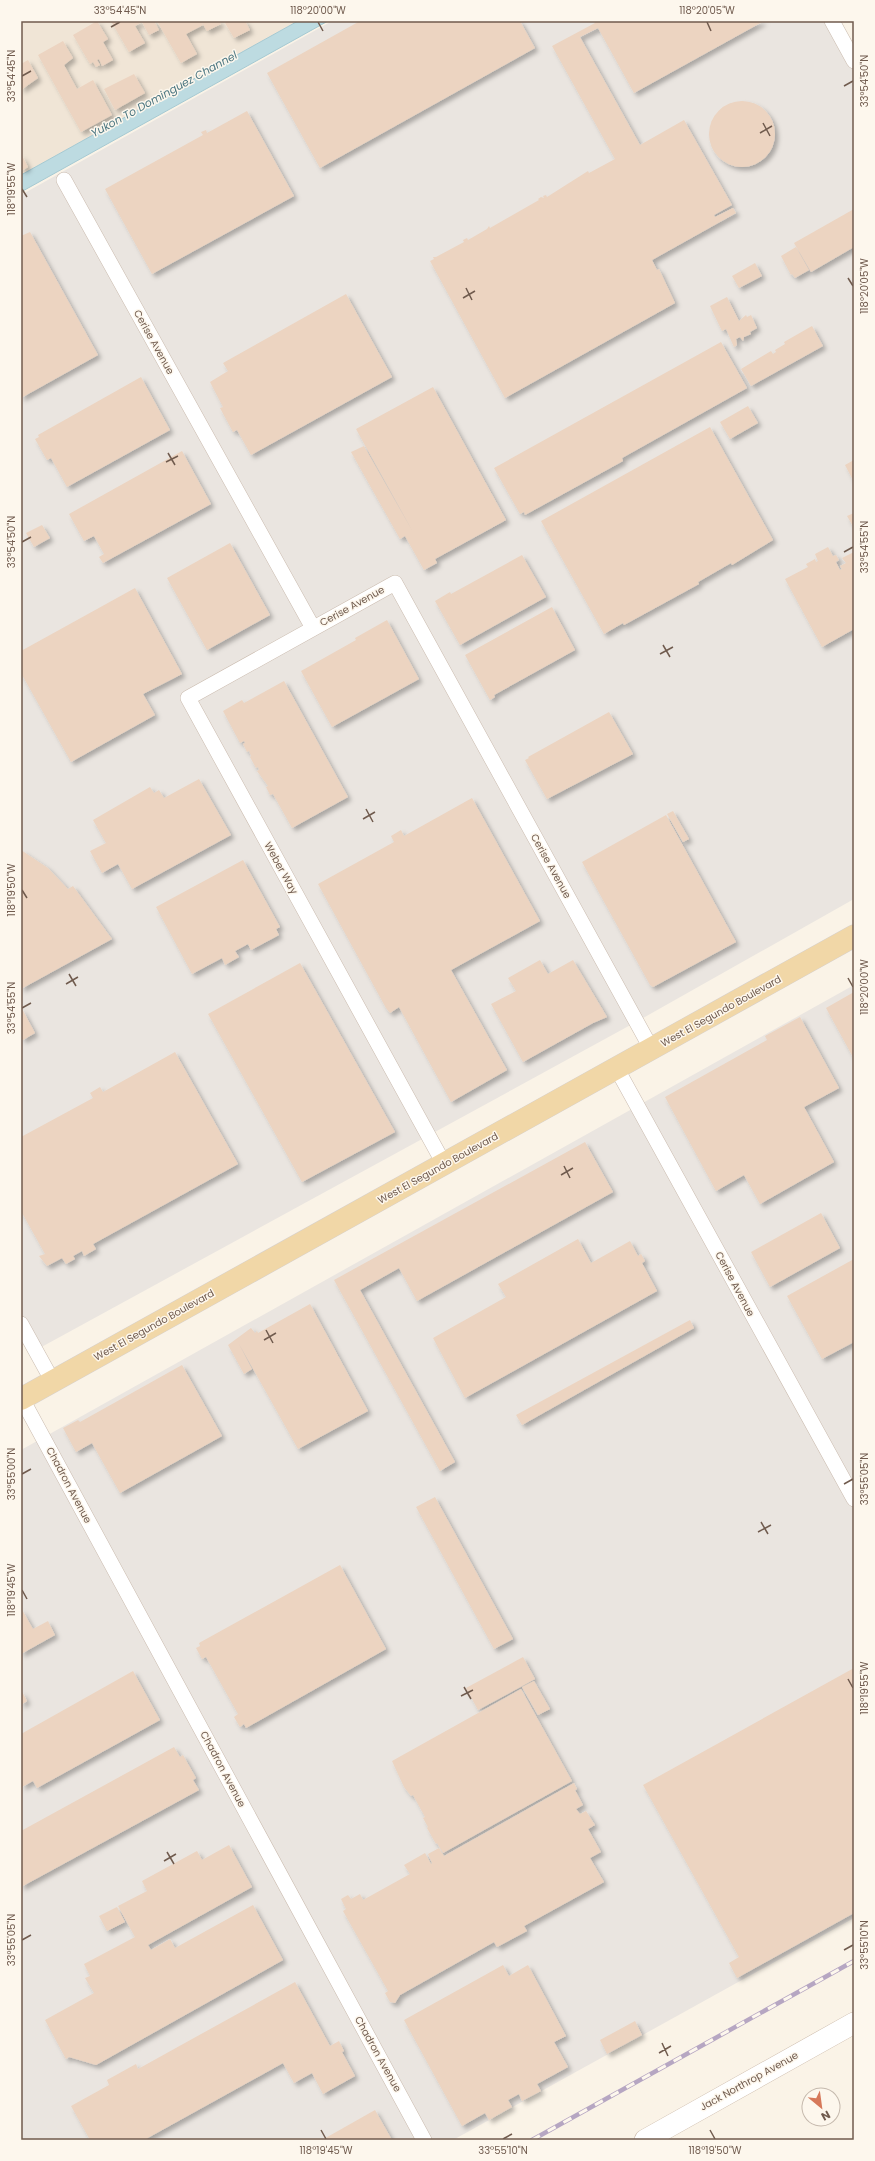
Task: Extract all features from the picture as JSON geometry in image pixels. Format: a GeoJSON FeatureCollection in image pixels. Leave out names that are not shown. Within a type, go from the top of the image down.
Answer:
{"type":"FeatureCollection","features":[{"type":"Feature","properties":{"kind":"main road","name":"West El Segundo Boulevard"},"geometry":{"type":"LineString","coordinates":[[21,1399],[652,1050],[854,936]]}},
{"type":"Feature","properties":{"kind":"street"},"geometry":{"type":"LineString","coordinates":[[832,21],[854,61]]}},
{"type":"Feature","properties":{"kind":"street","name":"Cerise Avenue"},"geometry":{"type":"LineString","coordinates":[[64,180],[313,628],[395,583],[652,1050]]}},
{"type":"Feature","properties":{"kind":"street","name":"Weber Way"},"geometry":{"type":"LineString","coordinates":[[313,628],[188,698],[444,1164]]}},
{"type":"Feature","properties":{"kind":"street","name":"Cerise Avenue"},"geometry":{"type":"LineString","coordinates":[[617,1069],[854,1499]]}},
{"type":"Feature","properties":{"kind":"street"},"geometry":{"type":"LineString","coordinates":[[21,1324],[53,1382]]}},
{"type":"Feature","properties":{"kind":"street","name":"Chadron Avenue"},"geometry":{"type":"LineString","coordinates":[[21,1399],[424,2140]]}},
{"type":"Feature","properties":{"kind":"street","name":"Jack Northrop Avenue"},"geometry":{"type":"LineString","coordinates":[[645,2140],[854,2023]]}},
{"type":"Feature","properties":{"kind":"shaded area"},"geometry":{"type":"Polygon","coordinates":[[[21,21],[298,21],[21,175],[21,21]]]}},
{"type":"Feature","properties":{"kind":"shaded area"},"geometry":{"type":"Polygon","coordinates":[[[332,21],[832,21],[854,61],[854,899],[636,1022],[36,1350],[21,1324],[21,195],[332,21]]]}},
{"type":"Feature","properties":{"kind":"shaded area"},"geometry":{"type":"Polygon","coordinates":[[[854,985],[854,1918],[453,2140],[21,2140],[21,1450],[854,985]]]}},
{"type":"Feature","properties":{"kind":"water"},"geometry":{"type":"Polygon","coordinates":[[[298,21],[328,21],[21,192],[21,175],[298,21]]]}},
{"type":"Feature","properties":{"kind":"building"},"geometry":{"type":"Polygon","coordinates":[[[97,21],[108,39],[103,42],[113,60],[102,66],[99,59],[97,60],[100,65],[96,67],[93,62],[90,64],[73,35],[97,21]]]}},
{"type":"Feature","properties":{"kind":"building"},"geometry":{"type":"Polygon","coordinates":[[[111,21],[154,21],[159,30],[149,35],[142,22],[135,26],[145,43],[129,52],[111,21]]]}},
{"type":"Feature","properties":{"kind":"building"},"geometry":{"type":"Polygon","coordinates":[[[157,21],[201,21],[203,25],[186,34],[197,54],[181,63],[157,21]]]}},
{"type":"Feature","properties":{"kind":"building"},"geometry":{"type":"Polygon","coordinates":[[[201,21],[219,21],[221,24],[207,31],[201,21]]]}},
{"type":"Feature","properties":{"kind":"building"},"geometry":{"type":"Polygon","coordinates":[[[228,21],[245,21],[250,30],[234,38],[225,23],[228,21]]]}},
{"type":"Feature","properties":{"kind":"building"},"geometry":{"type":"Polygon","coordinates":[[[360,21],[520,21],[535,48],[320,168],[267,73],[360,21]]]}},
{"type":"Feature","properties":{"kind":"building"},"geometry":{"type":"Polygon","coordinates":[[[594,21],[764,21],[634,93],[598,28],[580,37],[640,145],[684,120],[732,205],[714,215],[715,217],[733,208],[736,213],[652,260],[657,270],[659,269],[675,303],[505,398],[430,261],[434,259],[433,257],[436,257],[464,242],[463,240],[467,238],[468,240],[487,229],[489,226],[490,228],[539,200],[538,199],[541,197],[544,198],[543,196],[546,195],[547,197],[588,171],[589,173],[615,159],[552,46],[595,23],[594,21]]]}},
{"type":"Feature","properties":{"kind":"building"},"geometry":{"type":"Polygon","coordinates":[[[63,41],[73,58],[64,65],[77,89],[93,80],[112,115],[81,132],[38,55],[63,41]]]}},
{"type":"Feature","properties":{"kind":"building"},"geometry":{"type":"Polygon","coordinates":[[[28,60],[38,78],[21,90],[21,64],[28,60]]]}},
{"type":"Feature","properties":{"kind":"building"},"geometry":{"type":"Polygon","coordinates":[[[134,74],[145,93],[115,110],[104,89],[134,74]]]}},
{"type":"Feature","properties":{"kind":"building"},"geometry":{"type":"Polygon","coordinates":[[[742,101],[754,104],[765,111],[772,122],[775,134],[772,146],[765,157],[754,164],[742,167],[730,164],[719,157],[712,146],[709,134],[712,122],[719,111],[730,104],[742,101]]]}},
{"type":"Feature","properties":{"kind":"building"},"geometry":{"type":"Polygon","coordinates":[[[247,111],[294,196],[152,274],[105,189],[203,135],[201,132],[206,130],[207,133],[247,111]]]}},
{"type":"Feature","properties":{"kind":"building"},"geometry":{"type":"Polygon","coordinates":[[[21,154],[28,167],[21,171],[21,154]]]}},
{"type":"Feature","properties":{"kind":"building"},"geometry":{"type":"Polygon","coordinates":[[[854,209],[854,247],[811,272],[794,243],[854,209]]]}},
{"type":"Feature","properties":{"kind":"building"},"geometry":{"type":"Polygon","coordinates":[[[30,232],[98,355],[21,398],[21,236],[30,232]]]}},
{"type":"Feature","properties":{"kind":"building"},"geometry":{"type":"Polygon","coordinates":[[[796,247],[809,270],[795,278],[792,274],[791,275],[781,256],[796,247]]]}},
{"type":"Feature","properties":{"kind":"building"},"geometry":{"type":"Polygon","coordinates":[[[755,263],[762,276],[739,288],[732,276],[755,263]]]}},
{"type":"Feature","properties":{"kind":"building"},"geometry":{"type":"Polygon","coordinates":[[[346,294],[392,377],[251,455],[237,430],[233,432],[220,408],[223,407],[210,382],[228,371],[223,363],[346,294]]]}},
{"type":"Feature","properties":{"kind":"building"},"geometry":{"type":"Polygon","coordinates":[[[727,297],[739,321],[746,315],[747,317],[751,315],[757,328],[750,332],[751,334],[744,337],[743,341],[740,337],[736,339],[737,345],[734,347],[726,329],[722,331],[710,306],[727,297]]]}},
{"type":"Feature","properties":{"kind":"building"},"geometry":{"type":"Polygon","coordinates":[[[812,326],[823,346],[751,386],[741,369],[771,351],[773,354],[776,352],[775,350],[785,344],[784,342],[812,326]]]}},
{"type":"Feature","properties":{"kind":"building"},"geometry":{"type":"Polygon","coordinates":[[[721,342],[747,388],[622,458],[623,461],[525,515],[524,512],[520,514],[494,468],[721,342]]]}},
{"type":"Feature","properties":{"kind":"building"},"geometry":{"type":"Polygon","coordinates":[[[141,377],[170,430],[67,487],[51,458],[47,460],[35,439],[39,437],[38,435],[141,377]]]}},
{"type":"Feature","properties":{"kind":"building"},"geometry":{"type":"Polygon","coordinates":[[[433,387],[506,520],[435,559],[437,563],[424,570],[405,536],[400,539],[351,452],[364,446],[413,532],[356,429],[433,387]]]}},
{"type":"Feature","properties":{"kind":"building"},"geometry":{"type":"Polygon","coordinates":[[[748,406],[758,423],[730,439],[720,422],[748,406]]]}},
{"type":"Feature","properties":{"kind":"building"},"geometry":{"type":"Polygon","coordinates":[[[710,427],[773,540],[732,565],[731,563],[698,582],[699,584],[624,625],[623,623],[604,634],[541,521],[710,427]]]}},
{"type":"Feature","properties":{"kind":"building"},"geometry":{"type":"Polygon","coordinates":[[[182,451],[211,504],[103,563],[99,557],[104,554],[94,536],[84,541],[69,514],[182,451]]]}},
{"type":"Feature","properties":{"kind":"building"},"geometry":{"type":"Polygon","coordinates":[[[854,460],[854,482],[845,465],[854,460]]]}},
{"type":"Feature","properties":{"kind":"building"},"geometry":{"type":"Polygon","coordinates":[[[854,513],[854,528],[847,516],[854,513]]]}},
{"type":"Feature","properties":{"kind":"building"},"geometry":{"type":"Polygon","coordinates":[[[42,525],[50,538],[34,547],[26,533],[42,525]]]}},
{"type":"Feature","properties":{"kind":"building"},"geometry":{"type":"Polygon","coordinates":[[[230,543],[270,615],[207,650],[167,578],[230,543]]]}},
{"type":"Feature","properties":{"kind":"building"},"geometry":{"type":"Polygon","coordinates":[[[828,547],[833,556],[836,555],[839,560],[836,562],[840,570],[842,569],[840,566],[846,563],[842,558],[854,552],[854,629],[822,647],[785,579],[808,567],[806,564],[815,559],[816,562],[818,561],[815,554],[828,547]]]}},
{"type":"Feature","properties":{"kind":"building"},"geometry":{"type":"Polygon","coordinates":[[[522,555],[546,597],[460,645],[435,601],[450,592],[451,594],[522,555]]]}},
{"type":"Feature","properties":{"kind":"building"},"geometry":{"type":"Polygon","coordinates":[[[135,588],[182,674],[143,694],[155,715],[71,762],[21,673],[21,651],[135,588]]]}},
{"type":"Feature","properties":{"kind":"building"},"geometry":{"type":"Polygon","coordinates":[[[552,607],[575,650],[494,695],[495,697],[490,700],[465,655],[552,607]]]}},
{"type":"Feature","properties":{"kind":"building"},"geometry":{"type":"Polygon","coordinates":[[[387,620],[419,679],[332,727],[301,671],[356,640],[355,638],[387,620]]]}},
{"type":"Feature","properties":{"kind":"building"},"geometry":{"type":"Polygon","coordinates":[[[284,681],[348,797],[292,828],[273,794],[270,795],[266,787],[268,786],[257,771],[259,770],[258,767],[256,768],[250,757],[249,751],[247,752],[243,744],[245,743],[244,741],[240,743],[223,711],[242,700],[244,703],[284,681]]]}},
{"type":"Feature","properties":{"kind":"building"},"geometry":{"type":"Polygon","coordinates":[[[609,712],[633,754],[547,799],[525,760],[609,712]]]}},
{"type":"Feature","properties":{"kind":"building"},"geometry":{"type":"Polygon","coordinates":[[[199,779],[231,835],[132,889],[118,864],[102,873],[90,851],[106,843],[93,820],[150,787],[154,793],[159,790],[164,798],[199,779]]]}},
{"type":"Feature","properties":{"kind":"building"},"geometry":{"type":"Polygon","coordinates":[[[472,798],[540,921],[451,970],[507,1070],[451,1102],[399,1007],[390,1013],[386,1008],[318,884],[394,842],[391,836],[401,830],[404,836],[472,798]]]}},
{"type":"Feature","properties":{"kind":"building"},"geometry":{"type":"Polygon","coordinates":[[[673,811],[689,839],[683,842],[667,814],[673,811]]]}},
{"type":"Feature","properties":{"kind":"building"},"geometry":{"type":"Polygon","coordinates":[[[666,815],[736,942],[653,987],[650,985],[582,862],[666,815]]]}},
{"type":"Feature","properties":{"kind":"building"},"geometry":{"type":"Polygon","coordinates":[[[21,850],[48,868],[68,889],[73,886],[112,939],[21,989],[21,850]]]}},
{"type":"Feature","properties":{"kind":"building"},"geometry":{"type":"Polygon","coordinates":[[[243,860],[280,927],[276,929],[279,935],[251,950],[248,944],[235,951],[239,957],[225,965],[222,958],[192,974],[156,907],[243,860]]]}},
{"type":"Feature","properties":{"kind":"building"},"geometry":{"type":"Polygon","coordinates":[[[540,960],[548,974],[573,960],[607,1017],[593,1023],[523,1062],[491,1004],[516,991],[508,978],[540,960]]]}},
{"type":"Feature","properties":{"kind":"building"},"geometry":{"type":"Polygon","coordinates":[[[300,963],[395,1132],[302,1182],[208,1014],[300,963]]]}},
{"type":"Feature","properties":{"kind":"building"},"geometry":{"type":"Polygon","coordinates":[[[854,992],[854,1059],[826,1008],[854,992]]]}},
{"type":"Feature","properties":{"kind":"building"},"geometry":{"type":"Polygon","coordinates":[[[21,1007],[35,1033],[23,1040],[21,1037],[21,1007]]]}},
{"type":"Feature","properties":{"kind":"building"},"geometry":{"type":"Polygon","coordinates":[[[800,1017],[839,1088],[804,1107],[834,1162],[760,1204],[744,1175],[716,1191],[665,1097],[767,1040],[765,1036],[800,1017]]]}},
{"type":"Feature","properties":{"kind":"building"},"geometry":{"type":"Polygon","coordinates":[[[175,1052],[238,1164],[93,1244],[96,1249],[84,1256],[82,1251],[73,1256],[75,1259],[66,1264],[62,1258],[47,1266],[39,1256],[45,1254],[21,1211],[21,1137],[93,1098],[90,1093],[100,1087],[103,1092],[175,1052]]]}},
{"type":"Feature","properties":{"kind":"building"},"geometry":{"type":"Polygon","coordinates":[[[585,1142],[613,1192],[417,1301],[399,1268],[360,1290],[455,1462],[440,1471],[334,1280],[585,1142]]]}},
{"type":"Feature","properties":{"kind":"building"},"geometry":{"type":"Polygon","coordinates":[[[821,1213],[840,1248],[770,1287],[751,1252],[821,1213]]]}},
{"type":"Feature","properties":{"kind":"building"},"geometry":{"type":"Polygon","coordinates":[[[578,1239],[591,1263],[630,1241],[638,1256],[641,1254],[645,1261],[642,1263],[657,1291],[465,1398],[433,1338],[506,1297],[498,1284],[578,1239]]]}},
{"type":"Feature","properties":{"kind":"building"},"geometry":{"type":"Polygon","coordinates":[[[854,1259],[854,1342],[822,1359],[787,1296],[854,1259]]]}},
{"type":"Feature","properties":{"kind":"building"},"geometry":{"type":"Polygon","coordinates":[[[310,1304],[368,1411],[298,1449],[239,1344],[252,1369],[244,1374],[228,1345],[251,1328],[255,1333],[257,1331],[258,1333],[310,1304]]]}},
{"type":"Feature","properties":{"kind":"building"},"geometry":{"type":"Polygon","coordinates":[[[690,1320],[694,1328],[522,1425],[516,1415],[690,1320]]]}},
{"type":"Feature","properties":{"kind":"building"},"geometry":{"type":"Polygon","coordinates":[[[182,1365],[222,1436],[120,1493],[92,1443],[76,1452],[63,1428],[78,1420],[80,1422],[182,1365]]]}},
{"type":"Feature","properties":{"kind":"building"},"geometry":{"type":"Polygon","coordinates":[[[435,1497],[513,1639],[494,1649],[416,1507],[435,1497]]]}},
{"type":"Feature","properties":{"kind":"building"},"geometry":{"type":"Polygon","coordinates":[[[340,1565],[386,1649],[246,1728],[244,1724],[240,1727],[234,1717],[238,1714],[206,1657],[202,1659],[196,1648],[200,1646],[199,1643],[340,1565]]]}},
{"type":"Feature","properties":{"kind":"building"},"geometry":{"type":"Polygon","coordinates":[[[21,1608],[33,1629],[48,1621],[55,1635],[21,1654],[21,1608]]]}},
{"type":"Feature","properties":{"kind":"building"},"geometry":{"type":"Polygon","coordinates":[[[523,1657],[535,1679],[478,1710],[466,1688],[523,1657]]]}},
{"type":"Feature","properties":{"kind":"building"},"geometry":{"type":"Polygon","coordinates":[[[854,1668],[854,1913],[737,1978],[729,1963],[739,1957],[643,1785],[854,1668]]]}},
{"type":"Feature","properties":{"kind":"building"},"geometry":{"type":"Polygon","coordinates":[[[133,1671],[160,1720],[37,1788],[33,1781],[22,1787],[21,1734],[133,1671]]]}},
{"type":"Feature","properties":{"kind":"building"},"geometry":{"type":"Polygon","coordinates":[[[534,1681],[550,1709],[538,1715],[522,1687],[534,1681]]]}},
{"type":"Feature","properties":{"kind":"building"},"geometry":{"type":"Polygon","coordinates":[[[521,1689],[572,1781],[443,1853],[427,1828],[428,1827],[423,1818],[425,1817],[413,1795],[411,1796],[404,1787],[392,1761],[521,1689]]]}},
{"type":"Feature","properties":{"kind":"building"},"geometry":{"type":"Polygon","coordinates":[[[21,1690],[27,1701],[21,1705],[21,1690]]]}},
{"type":"Feature","properties":{"kind":"building"},"geometry":{"type":"Polygon","coordinates":[[[174,1747],[180,1757],[183,1755],[196,1778],[193,1780],[199,1790],[21,1887],[21,1831],[174,1747]]]}},
{"type":"Feature","properties":{"kind":"building"},"geometry":{"type":"Polygon","coordinates":[[[574,1783],[577,1789],[575,1790],[583,1805],[576,1809],[580,1814],[586,1811],[595,1825],[588,1829],[601,1852],[590,1858],[604,1882],[524,1926],[527,1931],[497,1947],[494,1942],[400,1995],[395,2003],[390,2002],[385,1993],[388,1991],[343,1911],[346,1909],[341,1899],[348,1895],[351,1899],[360,1894],[363,1900],[410,1874],[404,1865],[425,1853],[431,1864],[432,1863],[428,1854],[439,1848],[444,1856],[574,1783]]]}},
{"type":"Feature","properties":{"kind":"building"},"geometry":{"type":"Polygon","coordinates":[[[229,1845],[252,1887],[148,1945],[151,1950],[170,1939],[175,1948],[253,1905],[283,1960],[96,2065],[69,2057],[66,2059],[45,2020],[94,1993],[85,1978],[90,1976],[84,1964],[135,1937],[118,1906],[147,1891],[142,1881],[197,1851],[202,1860],[229,1845]]]}},
{"type":"Feature","properties":{"kind":"building"},"geometry":{"type":"Polygon","coordinates":[[[117,1907],[125,1922],[107,1931],[99,1916],[117,1907]]]}},
{"type":"Feature","properties":{"kind":"building"},"geometry":{"type":"Polygon","coordinates":[[[503,1965],[509,1976],[528,1965],[566,2036],[554,2042],[568,2067],[537,2084],[541,2091],[522,2101],[519,2094],[508,2100],[512,2107],[489,2120],[485,2113],[462,2126],[404,2020],[503,1965]]]}},
{"type":"Feature","properties":{"kind":"building"},"geometry":{"type":"Polygon","coordinates":[[[295,1982],[330,2046],[339,2041],[344,2051],[342,2052],[355,2076],[323,2094],[312,2073],[294,2083],[283,2063],[144,2140],[90,2140],[71,2106],[109,2085],[107,2080],[136,2064],[138,2069],[295,1982]]]}},
{"type":"Feature","properties":{"kind":"building"},"geometry":{"type":"Polygon","coordinates":[[[635,2021],[642,2035],[607,2054],[600,2040],[635,2021]]]}},
{"type":"Feature","properties":{"kind":"building"},"geometry":{"type":"Polygon","coordinates":[[[375,2110],[392,2140],[322,2140],[375,2110]]]}},
{"type":"Feature","properties":{"kind":"railway"},"geometry":{"type":"LineString","coordinates":[[532,2140],[854,1961]]}},
{"type":"Feature","properties":{"kind":"water label","name":"Yukon To Dominguez Channel"},"geometry":{"type":"Point","coordinates":[164,94]}}]}
